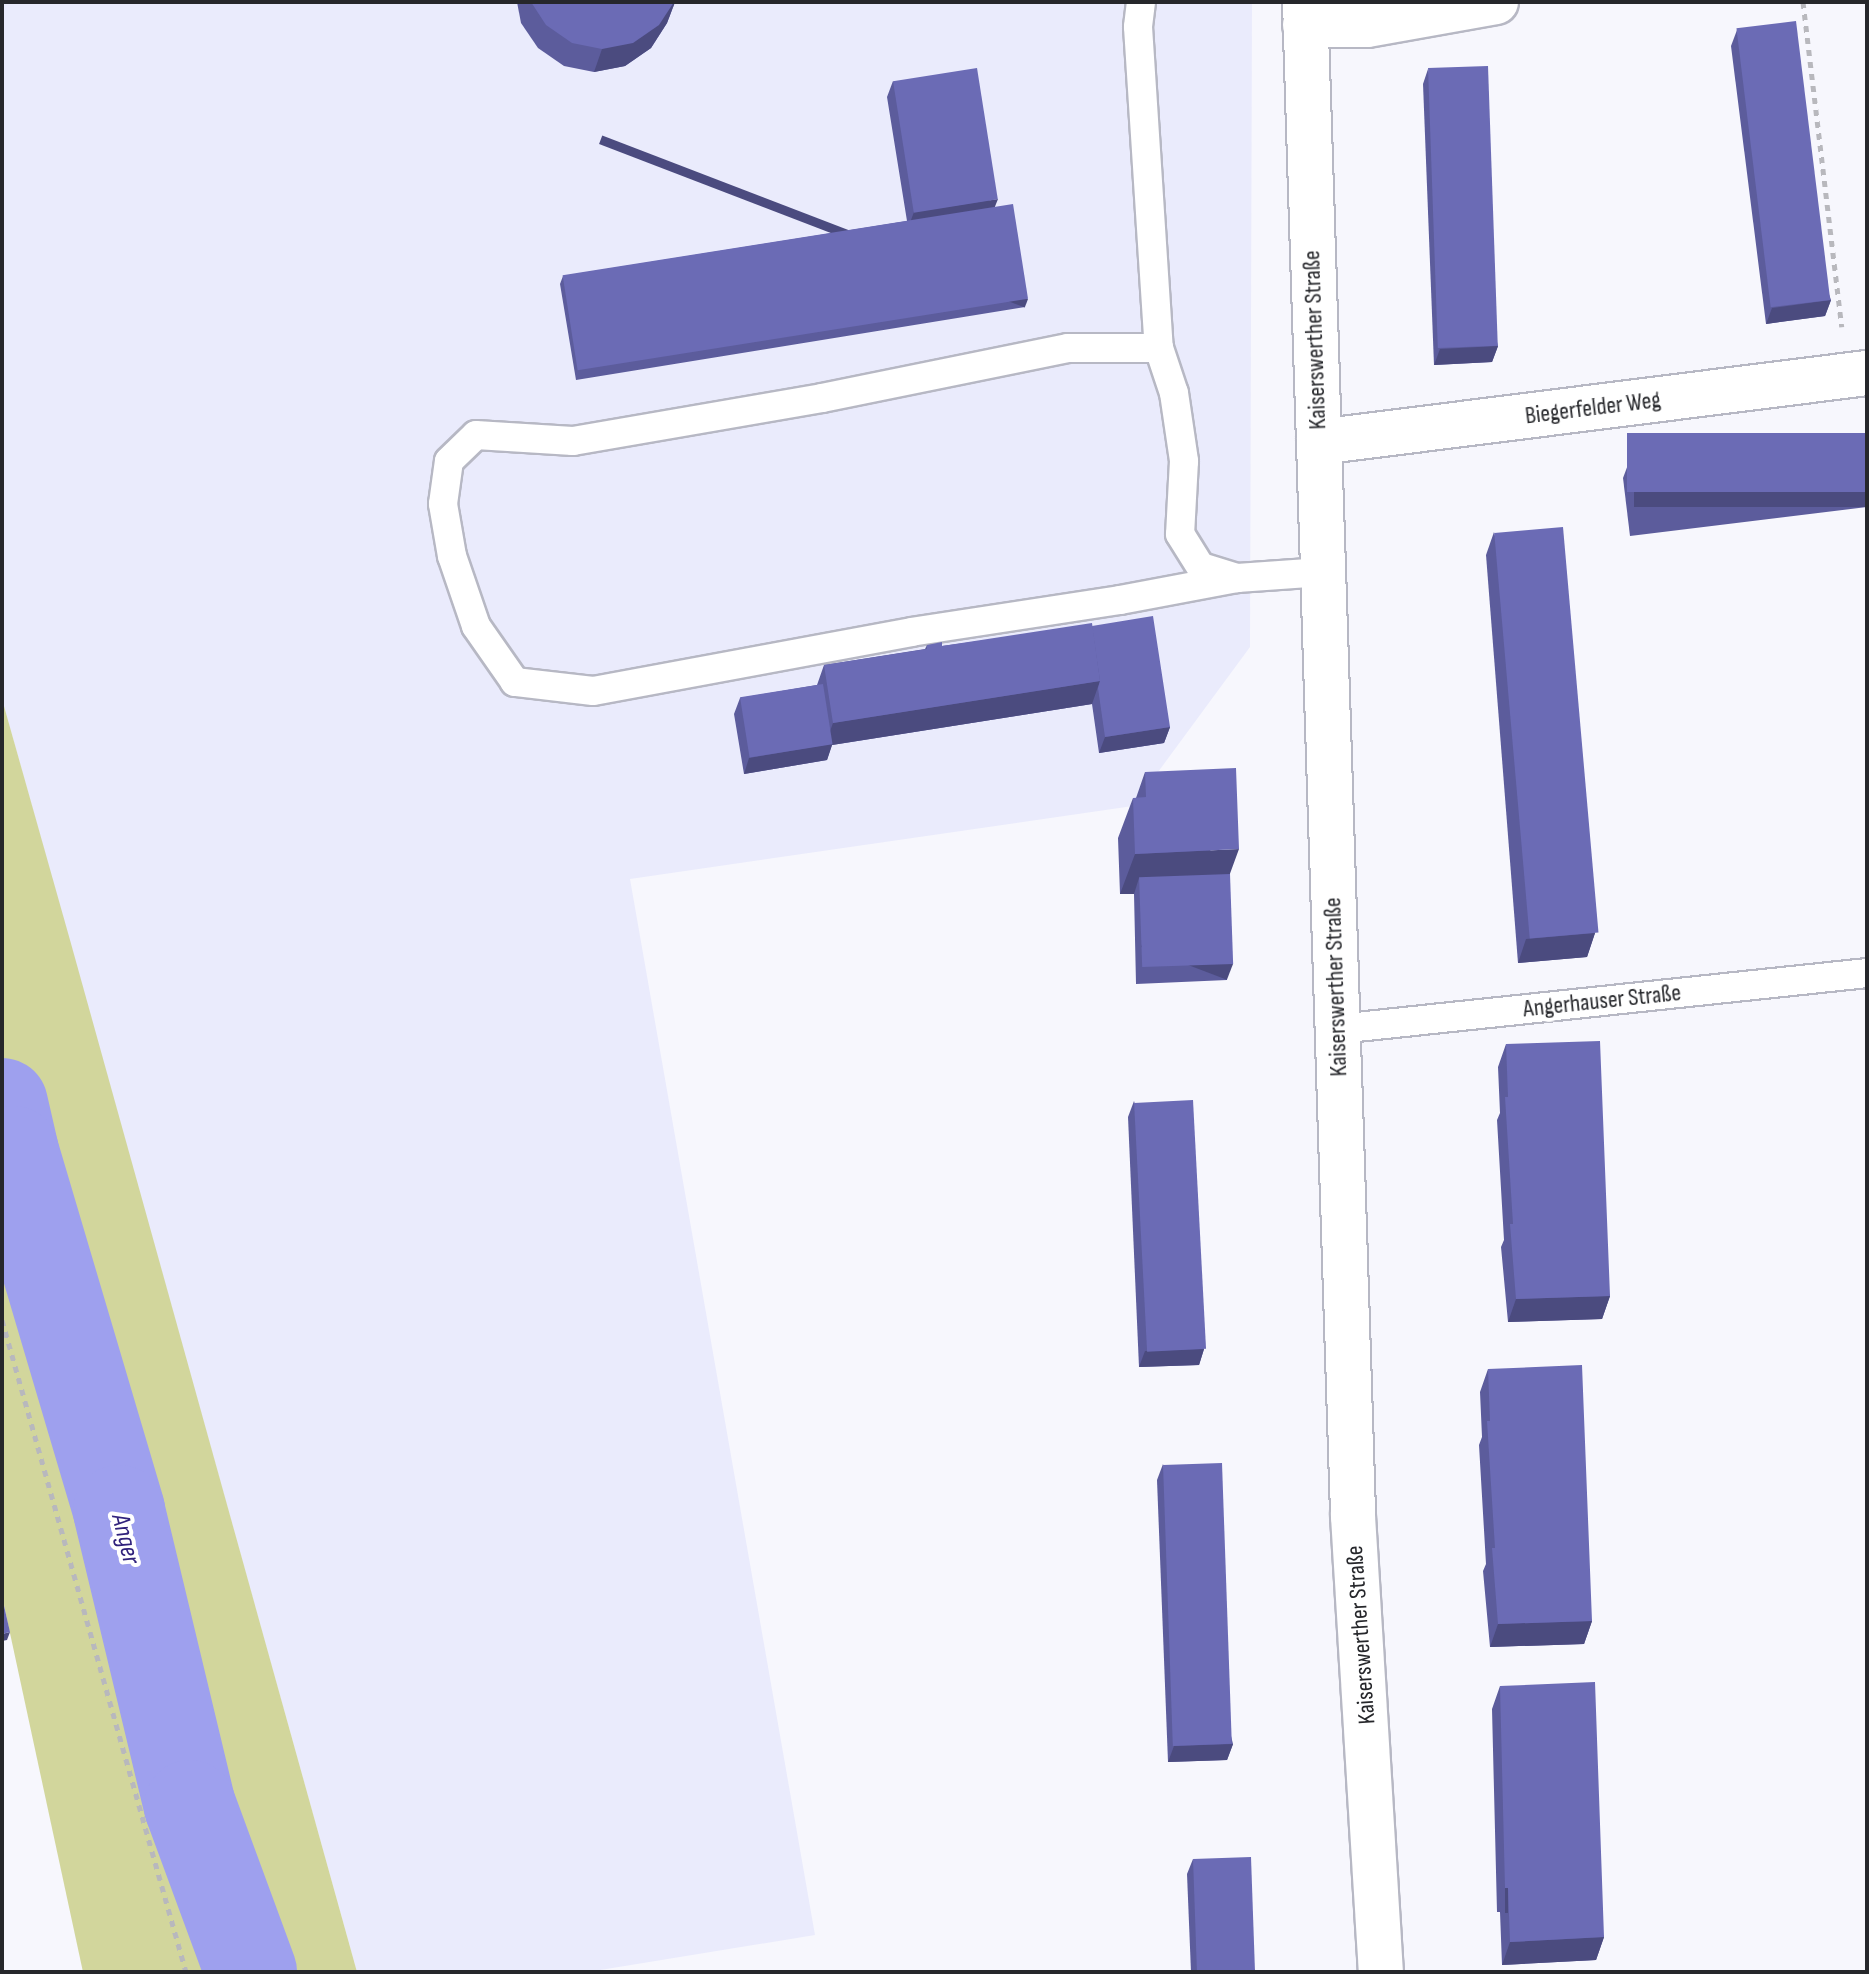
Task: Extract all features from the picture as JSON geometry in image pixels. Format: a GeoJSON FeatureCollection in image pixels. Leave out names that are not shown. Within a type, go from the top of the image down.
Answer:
{"type":"FeatureCollection","features":[{"type":"Feature","properties":{"kind":"street"},"geometry":{"type":"LineString","coordinates":[[1305,14],[1367,25],[1496,2]]}},
{"type":"Feature","properties":{"kind":"street","name":"Kaiserswerther Straße"},"geometry":{"type":"LineString","coordinates":[[1305,14],[1353,1516],[1381,1972]]}},
{"type":"Feature","properties":{"kind":"street","name":"Biegerfelder Weg"},"geometry":{"type":"LineString","coordinates":[[1319,442],[1858,374]]}},
{"type":"Feature","properties":{"kind":"lane"},"geometry":{"type":"LineString","coordinates":[[1141,2],[1138,27],[1159,348],[1174,393],[1184,461],[1180,534],[1201,567],[1237,578]]}},
{"type":"Feature","properties":{"kind":"lane"},"geometry":{"type":"LineString","coordinates":[[1159,348],[1068,348],[822,398],[573,441],[476,435],[449,461],[443,504],[452,556],[476,626],[515,682],[593,691],[912,632],[1120,600],[1237,578],[1323,572]]}},
{"type":"Feature","properties":{"kind":"lane","name":"Angerhauser Straße"},"geometry":{"type":"LineString","coordinates":[[1338,1029],[1867,973]]}},
{"type":"Feature","properties":{"kind":"path"},"geometry":{"type":"LineString","coordinates":[[1803,2],[1858,374]]}},
{"type":"Feature","properties":{"kind":"path"},"geometry":{"type":"LineString","coordinates":[[2,1320],[186,1972]]}},
{"type":"Feature","properties":{"kind":"shaded area"},"geometry":{"type":"Polygon","coordinates":[[[2,2],[1252,2],[1250,647],[1133,806],[630,879],[815,1935],[588,1972],[357,1972],[2,699],[2,2]]]}},
{"type":"Feature","properties":{"kind":"green space"},"geometry":{"type":"Polygon","coordinates":[[[2,699],[357,1972],[83,1972],[2,1596],[2,699]]]}},
{"type":"Feature","properties":{"kind":"building"},"geometry":{"type":"Polygon","coordinates":[[[531,2],[674,2],[659,25],[633,43],[602,49],[572,43],[546,25],[531,2]]]}},
{"type":"Feature","properties":{"kind":"building"},"geometry":{"type":"Polygon","coordinates":[[[1796,21],[1830,300],[1771,307],[1736,28],[1796,21]]]}},
{"type":"Feature","properties":{"kind":"building"},"geometry":{"type":"Polygon","coordinates":[[[1488,66],[1498,346],[1438,348],[1428,68],[1488,66]]]}},
{"type":"Feature","properties":{"kind":"building"},"geometry":{"type":"Polygon","coordinates":[[[977,68],[998,199],[914,213],[893,81],[977,68]]]}},
{"type":"Feature","properties":{"kind":"building"},"geometry":{"type":"Polygon","coordinates":[[[1013,204],[1028,299],[578,370],[563,275],[1013,204]]]}},
{"type":"Feature","properties":{"kind":"building"},"geometry":{"type":"Polygon","coordinates":[[[1627,433],[1867,433],[1867,492],[1627,492],[1627,433]]]}},
{"type":"Feature","properties":{"kind":"building"},"geometry":{"type":"Polygon","coordinates":[[[1563,527],[1598,932],[1530,938],[1494,533],[1563,527]]]}},
{"type":"Feature","properties":{"kind":"building"},"geometry":{"type":"Polygon","coordinates":[[[1153,616],[1170,727],[1105,737],[1092,626],[1153,616]]]}},
{"type":"Feature","properties":{"kind":"building"},"geometry":{"type":"Polygon","coordinates":[[[1092,623],[1100,681],[833,723],[824,665],[927,649],[927,645],[942,642],[942,646],[1092,623]]]}},
{"type":"Feature","properties":{"kind":"building"},"geometry":{"type":"Polygon","coordinates":[[[823,684],[833,744],[750,757],[740,697],[823,684]]]}},
{"type":"Feature","properties":{"kind":"building"},"geometry":{"type":"Polygon","coordinates":[[[1236,768],[1239,849],[1135,854],[1133,798],[1146,797],[1145,772],[1236,768]]]}},
{"type":"Feature","properties":{"kind":"building"},"geometry":{"type":"Polygon","coordinates":[[[1230,874],[1233,964],[1142,967],[1139,877],[1230,874]]]}},
{"type":"Feature","properties":{"kind":"building"},"geometry":{"type":"Polygon","coordinates":[[[1600,1041],[1610,1296],[1516,1299],[1505,1097],[1508,1097],[1506,1044],[1600,1041]]]}},
{"type":"Feature","properties":{"kind":"building"},"geometry":{"type":"Polygon","coordinates":[[[1193,1100],[1206,1349],[1147,1352],[1134,1103],[1193,1100]]]}},
{"type":"Feature","properties":{"kind":"building"},"geometry":{"type":"Polygon","coordinates":[[[1582,1365],[1592,1621],[1498,1624],[1487,1421],[1490,1421],[1488,1369],[1582,1365]]]}},
{"type":"Feature","properties":{"kind":"building"},"geometry":{"type":"Polygon","coordinates":[[[1222,1463],[1232,1744],[1173,1746],[1163,1465],[1222,1463]]]}},
{"type":"Feature","properties":{"kind":"building"},"geometry":{"type":"Polygon","coordinates":[[[2,1597],[10,1632],[2,1634],[2,1597]]]}},
{"type":"Feature","properties":{"kind":"building"},"geometry":{"type":"Polygon","coordinates":[[[1595,1682],[1604,1937],[1510,1942],[1508,1888],[1505,1888],[1500,1686],[1595,1682]]]}},
{"type":"Feature","properties":{"kind":"building"},"geometry":{"type":"Polygon","coordinates":[[[1251,1857],[1255,1972],[1197,1972],[1193,1859],[1251,1857]]]}},
{"type":"Feature","properties":{"kind":"waterway","name":"Anger"},"geometry":{"type":"LineString","coordinates":[[2,1104],[13,1152],[119,1511],[190,1806],[251,1972]]}}]}
